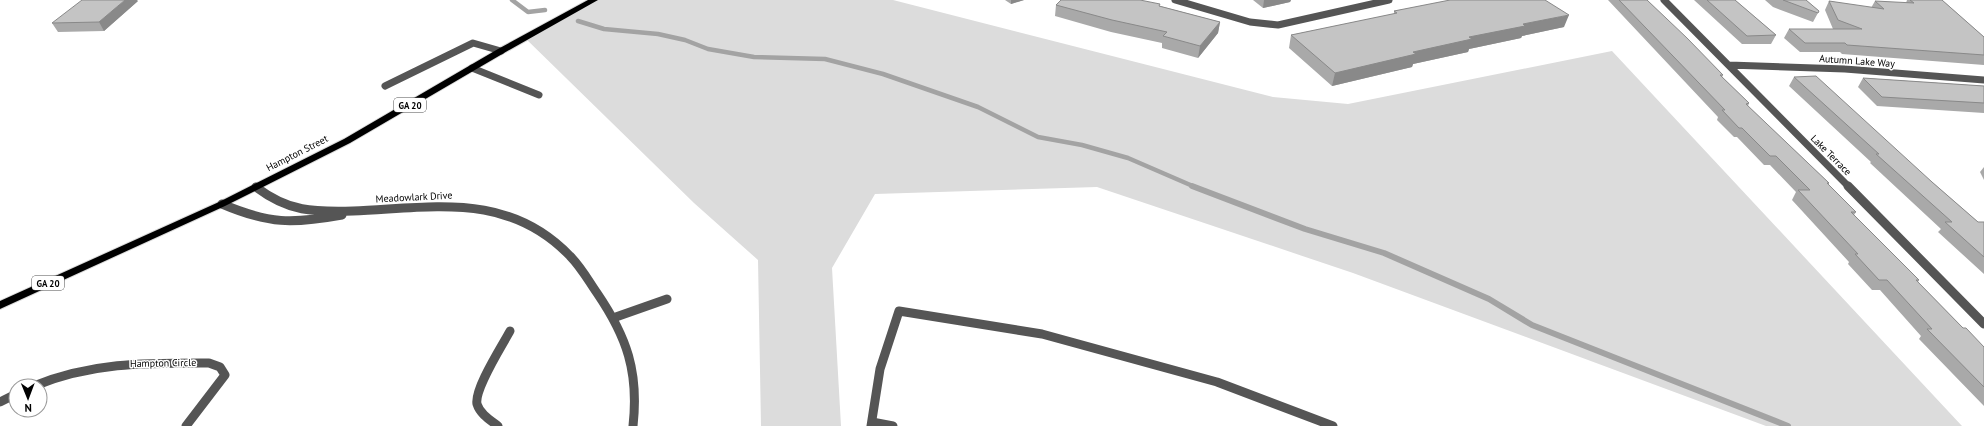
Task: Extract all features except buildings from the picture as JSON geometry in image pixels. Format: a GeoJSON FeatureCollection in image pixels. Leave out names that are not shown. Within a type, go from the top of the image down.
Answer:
{"type":"FeatureCollection","features":[{"type":"Feature","properties":{"kind":"main road","name":"Hampton Street"},"geometry":{"type":"LineString","coordinates":[[0,305],[222,204],[347,141],[501,51],[594,0]]}},
{"type":"Feature","properties":{"kind":"street"},"geometry":{"type":"LineString","coordinates":[[1175,0],[1250,22],[1270,25],[1288,24],[1389,0]]}},
{"type":"Feature","properties":{"kind":"street","name":"Lake Terrace"},"geometry":{"type":"LineString","coordinates":[[1664,0],[1984,324]]}},
{"type":"Feature","properties":{"kind":"street"},"geometry":{"type":"LineString","coordinates":[[385,86],[473,43],[501,51]]}},
{"type":"Feature","properties":{"kind":"street","name":"Autumn Lake Way"},"geometry":{"type":"LineString","coordinates":[[1729,66],[1845,69],[1984,80]]}},
{"type":"Feature","properties":{"kind":"street"},"geometry":{"type":"LineString","coordinates":[[472,68],[539,96]]}},
{"type":"Feature","properties":{"kind":"street","name":"Meadowlark Drive"},"geometry":{"type":"LineString","coordinates":[[256,187],[272,200],[294,208],[361,211]]}},
{"type":"Feature","properties":{"kind":"street","name":"Meadowlark Drive"},"geometry":{"type":"LineString","coordinates":[[222,204],[255,218],[280,223],[314,220],[361,211],[423,206],[460,206],[492,211],[515,218],[537,230],[567,253],[576,262],[613,318],[631,355],[636,380],[637,401],[632,426]]}},
{"type":"Feature","properties":{"kind":"street"},"geometry":{"type":"LineString","coordinates":[[613,318],[667,299]]}},
{"type":"Feature","properties":{"kind":"street"},"geometry":{"type":"LineString","coordinates":[[893,426],[872,424],[880,369],[899,311],[1042,334],[1217,382],[1333,426]]}},
{"type":"Feature","properties":{"kind":"street"},"geometry":{"type":"LineString","coordinates":[[498,426],[481,412],[475,402],[477,392],[510,331]]}},
{"type":"Feature","properties":{"kind":"street","name":"Hampton Circle"},"geometry":{"type":"LineString","coordinates":[[48,379],[55,376],[109,364],[209,363],[220,367],[226,375],[186,426]]}},
{"type":"Feature","properties":{"kind":"shaded area"},"geometry":{"type":"Polygon","coordinates":[[[588,0],[893,0],[1273,97],[1348,104],[1612,51],[1962,426],[1766,426],[1353,273],[1097,187],[875,194],[832,268],[841,426],[761,426],[758,260],[694,203],[523,36],[588,0]]]}},
{"type":"Feature","properties":{"kind":"waterway"},"geometry":{"type":"LineString","coordinates":[[512,0],[528,12],[545,10]]}},
{"type":"Feature","properties":{"kind":"waterway"},"geometry":{"type":"LineString","coordinates":[[578,21],[604,29],[658,34],[685,40],[708,49],[754,57],[825,59],[883,74],[978,107],[1038,137],[1082,145],[1128,158],[1195,187]]}},
{"type":"Feature","properties":{"kind":"waterway"},"geometry":{"type":"LineString","coordinates":[[1192,186],[1305,229],[1384,253],[1489,299],[1532,325],[1788,426]]}}]}
